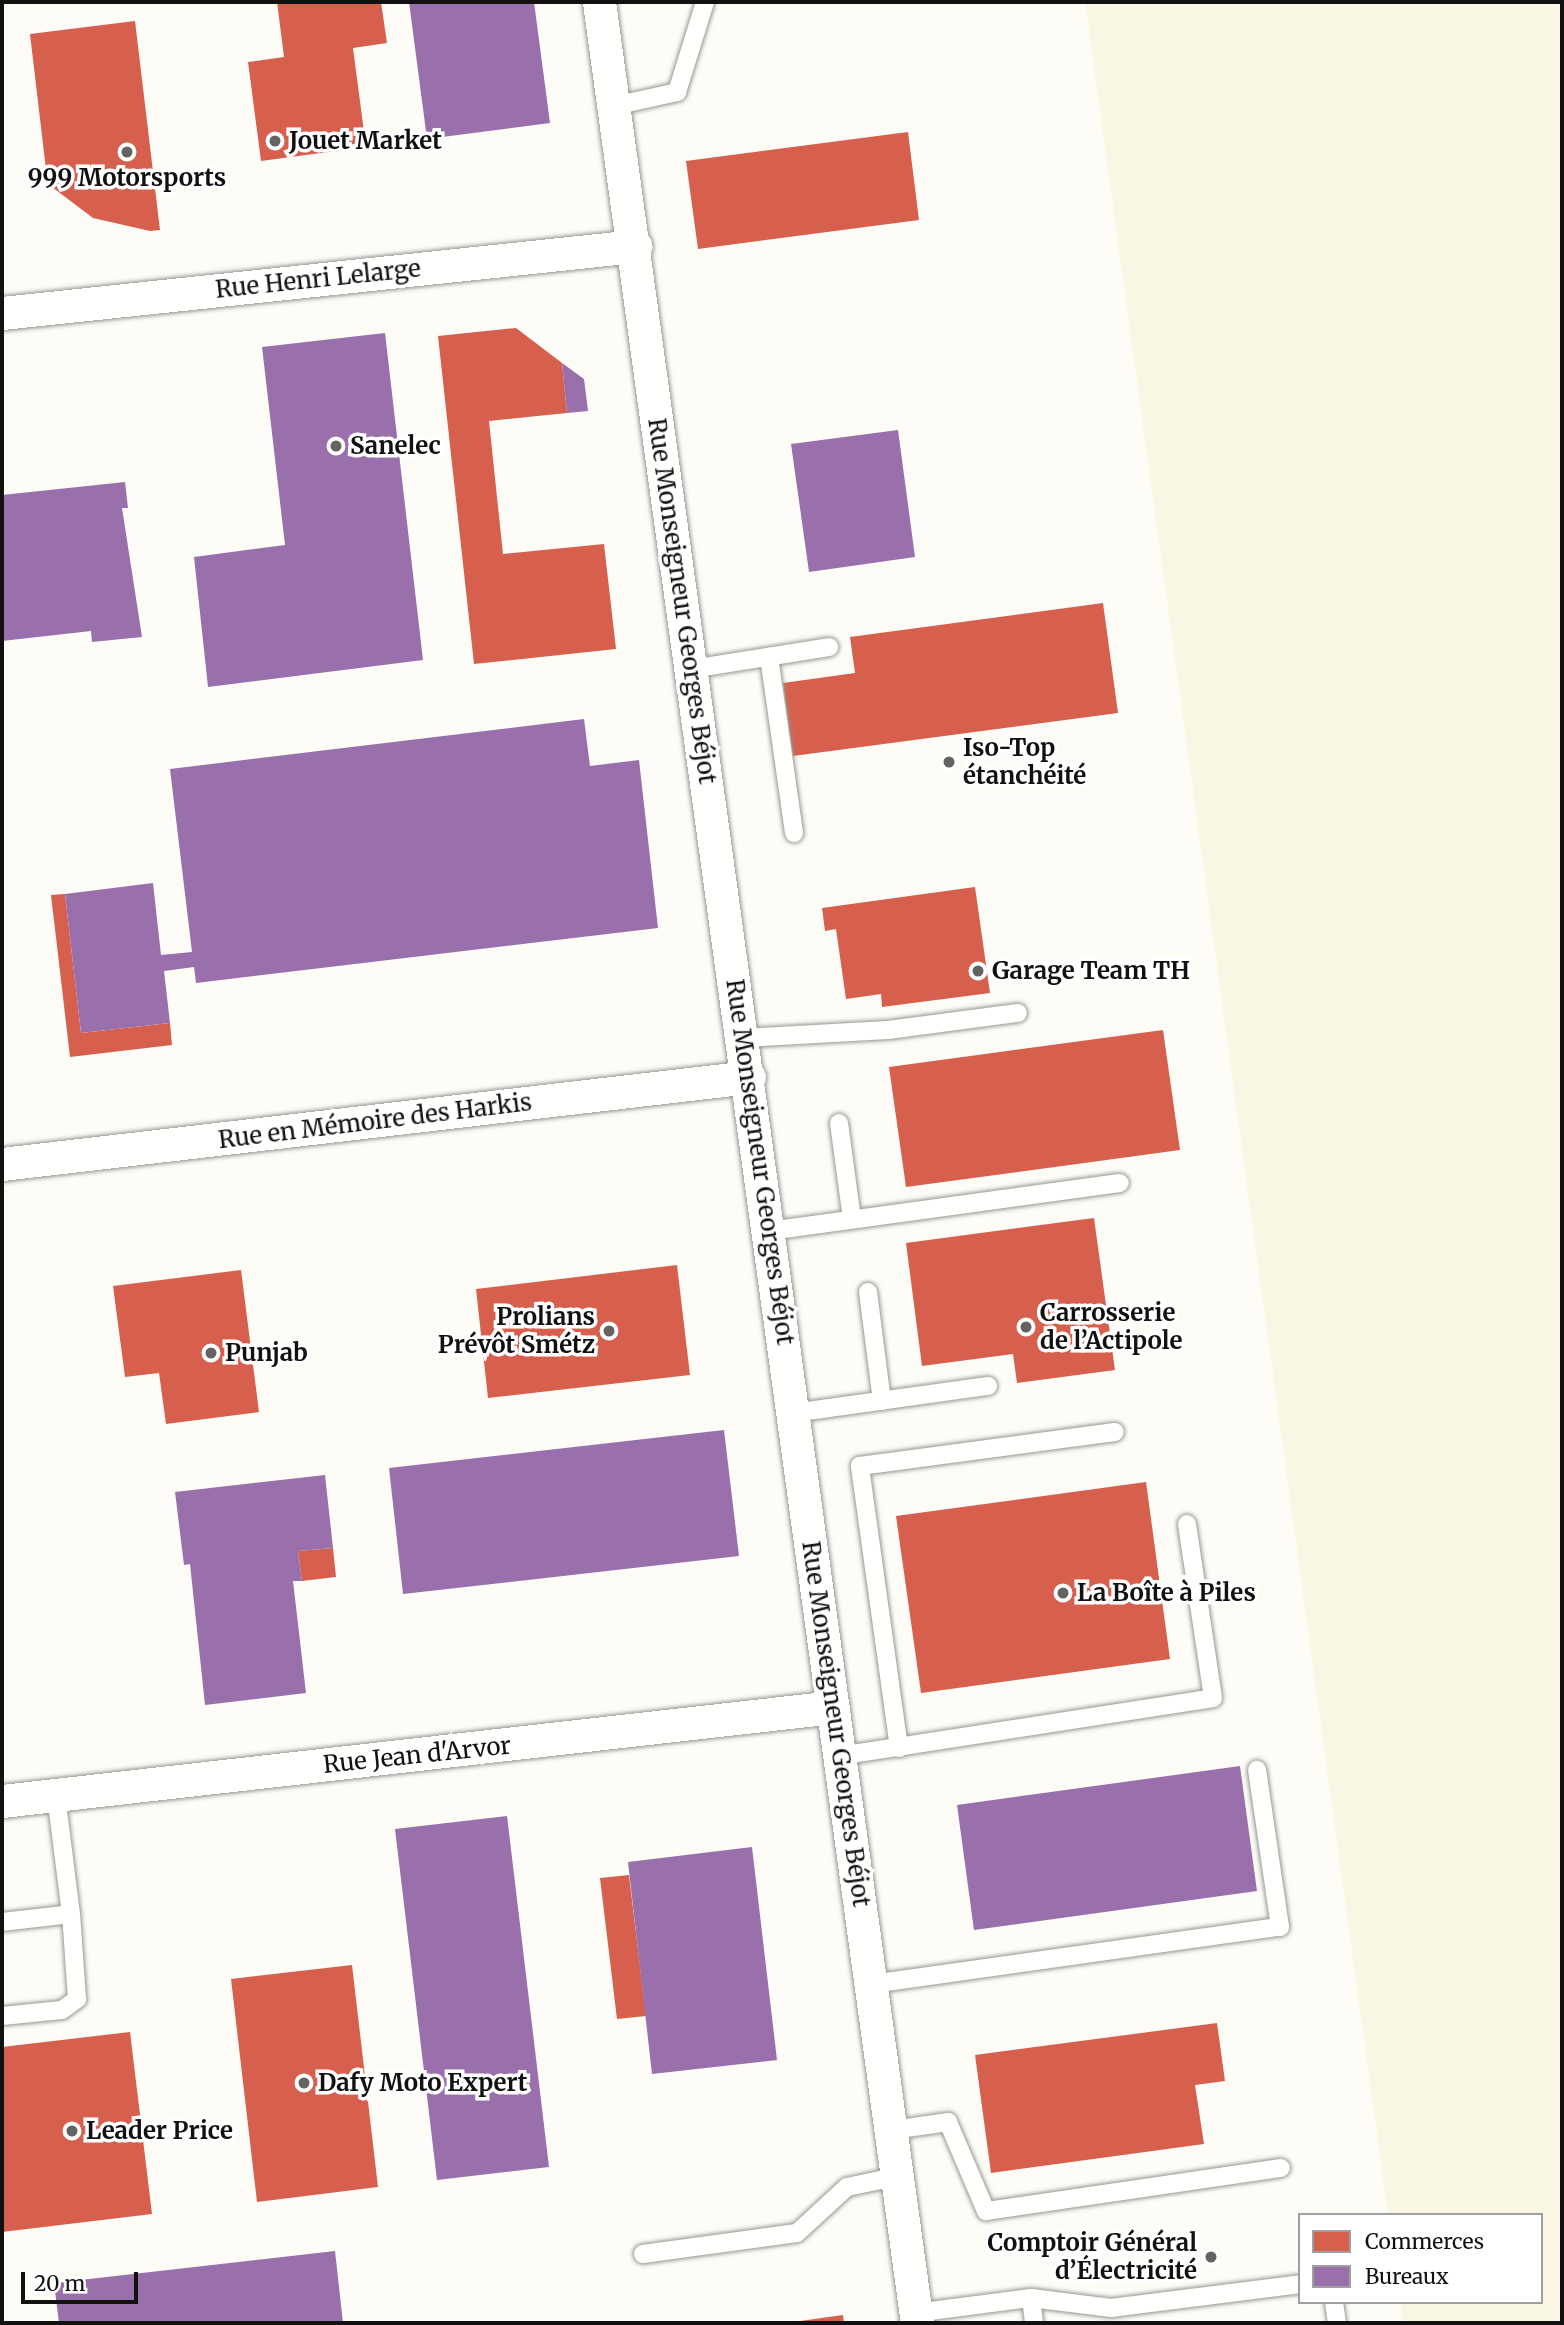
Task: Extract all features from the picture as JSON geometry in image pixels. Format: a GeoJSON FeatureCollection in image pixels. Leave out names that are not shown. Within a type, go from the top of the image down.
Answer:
{"type":"FeatureCollection","features":[{"type":"Feature","properties":{"kind":"street","name":"Rue Monseigneur Georges Béjot"},"geometry":{"type":"LineString","coordinates":[[599,2],[749,1077],[916,2318]]}},
{"type":"Feature","properties":{"kind":"street","name":"Rue Henri Lelarge"},"geometry":{"type":"LineString","coordinates":[[2,313],[635,246]]}},
{"type":"Feature","properties":{"kind":"street","name":"Rue en Mémoire des Harkis"},"geometry":{"type":"LineString","coordinates":[[2,1164],[749,1077]]}},
{"type":"Feature","properties":{"kind":"street","name":"Rue Jean d'Arvor"},"geometry":{"type":"LineString","coordinates":[[2,1801],[833,1707]]}},
{"type":"Feature","properties":{"kind":"lane"},"geometry":{"type":"LineString","coordinates":[[614,106],[677,92],[705,2]]}},
{"type":"Feature","properties":{"kind":"lane"},"geometry":{"type":"LineString","coordinates":[[692,669],[829,647]]}},
{"type":"Feature","properties":{"kind":"lane"},"geometry":{"type":"LineString","coordinates":[[769,657],[794,833]]}},
{"type":"Feature","properties":{"kind":"lane"},"geometry":{"type":"LineString","coordinates":[[743,1038],[888,1030],[1018,1013]]}},
{"type":"Feature","properties":{"kind":"lane"},"geometry":{"type":"LineString","coordinates":[[839,1123],[852,1219]]}},
{"type":"Feature","properties":{"kind":"lane"},"geometry":{"type":"LineString","coordinates":[[769,1231],[1119,1183]]}},
{"type":"Feature","properties":{"kind":"lane"},"geometry":{"type":"LineString","coordinates":[[868,1292],[882,1401]]}},
{"type":"Feature","properties":{"kind":"lane"},"geometry":{"type":"LineString","coordinates":[[793,1413],[988,1386]]}},
{"type":"Feature","properties":{"kind":"lane"},"geometry":{"type":"LineString","coordinates":[[899,1748],[860,1466],[1115,1432]]}},
{"type":"Feature","properties":{"kind":"lane"},"geometry":{"type":"LineString","coordinates":[[839,1756],[1213,1698],[1187,1524]]}},
{"type":"Feature","properties":{"kind":"lane"},"geometry":{"type":"LineString","coordinates":[[872,1984],[1280,1927],[1257,1770]]}},
{"type":"Feature","properties":{"kind":"lane"},"geometry":{"type":"LineString","coordinates":[[2,2016],[62,2010],[77,1999],[71,1914],[56,1795]]}},
{"type":"Feature","properties":{"kind":"lane"},"geometry":{"type":"LineString","coordinates":[[2,1922],[71,1914]]}},
{"type":"Feature","properties":{"kind":"lane"},"geometry":{"type":"LineString","coordinates":[[892,2130],[948,2122],[986,2211],[1281,2168]]}},
{"type":"Feature","properties":{"kind":"lane"},"geometry":{"type":"LineString","coordinates":[[643,2253],[797,2233],[846,2187],[899,2176]]}},
{"type":"Feature","properties":{"kind":"lane"},"geometry":{"type":"LineString","coordinates":[[916,2318],[1031,2298],[1111,2308],[1298,2284]]}},
{"type":"Feature","properties":{"kind":"lane"},"geometry":{"type":"LineString","coordinates":[[1031,2298],[1034,2323]]}},
{"type":"Feature","properties":{"kind":"lane"},"geometry":{"type":"LineString","coordinates":[[1334,2304],[1337,2323]]}},
{"type":"Feature","properties":{"kind":"shaded area"},"geometry":{"type":"Polygon","coordinates":[[[1085,2],[1562,2],[1562,2323],[1403,2323],[1400,2304],[1543,2304],[1543,2213],[1388,2213],[1085,2]]]}},
{"type":"Feature","properties":{"kind":"building: Commerces"},"geometry":{"type":"Polygon","coordinates":[[[277,2],[381,2],[387,43],[353,48],[366,147],[261,161],[248,62],[284,57],[277,2]]]}},
{"type":"Feature","properties":{"kind":"building: Commerces"},"geometry":{"type":"Polygon","coordinates":[[[135,21],[160,230],[150,231],[93,218],[52,187],[47,178],[30,34],[135,21]]]}},
{"type":"Feature","properties":{"kind":"building: Commerces"},"geometry":{"type":"Polygon","coordinates":[[[908,132],[919,220],[698,249],[686,161],[908,132]]]}},
{"type":"Feature","properties":{"kind":"building: Commerces"},"geometry":{"type":"Polygon","coordinates":[[[516,328],[562,363],[567,413],[489,421],[503,554],[604,544],[616,649],[474,664],[438,336],[516,328]]]}},
{"type":"Feature","properties":{"kind":"building: Commerces"},"geometry":{"type":"Polygon","coordinates":[[[1103,603],[1118,713],[793,756],[783,683],[855,673],[850,637],[1103,603]]]}},
{"type":"Feature","properties":{"kind":"building: Commerces"},"geometry":{"type":"Polygon","coordinates":[[[975,887],[990,993],[882,1007],[881,994],[846,999],[836,929],[825,931],[822,908],[975,887]]]}},
{"type":"Feature","properties":{"kind":"building: Commerces"},"geometry":{"type":"Polygon","coordinates":[[[65,894],[81,1033],[170,1023],[172,1045],[70,1057],[51,895],[65,894]]]}},
{"type":"Feature","properties":{"kind":"building: Commerces"},"geometry":{"type":"Polygon","coordinates":[[[1163,1030],[1180,1150],[906,1187],[889,1067],[1163,1030]]]}},
{"type":"Feature","properties":{"kind":"building: Commerces"},"geometry":{"type":"Polygon","coordinates":[[[1094,1218],[1115,1370],[1017,1383],[1013,1354],[922,1366],[906,1243],[1094,1218]]]}},
{"type":"Feature","properties":{"kind":"building: Commerces"},"geometry":{"type":"Polygon","coordinates":[[[677,1265],[690,1375],[488,1398],[476,1289],[677,1265]]]}},
{"type":"Feature","properties":{"kind":"building: Commerces"},"geometry":{"type":"Polygon","coordinates":[[[241,1270],[259,1412],[166,1424],[159,1373],[125,1377],[113,1286],[241,1270]]]}},
{"type":"Feature","properties":{"kind":"building: Commerces"},"geometry":{"type":"Polygon","coordinates":[[[1146,1482],[1170,1659],[921,1693],[896,1516],[1146,1482]]]}},
{"type":"Feature","properties":{"kind":"building: Commerces"},"geometry":{"type":"Polygon","coordinates":[[[333,1548],[336,1577],[302,1581],[298,1551],[333,1548]]]}},
{"type":"Feature","properties":{"kind":"building: Commerces"},"geometry":{"type":"Polygon","coordinates":[[[629,1875],[646,2016],[617,2019],[600,1878],[629,1875]]]}},
{"type":"Feature","properties":{"kind":"building: Commerces","name":"Dafy Moto Expert"},"geometry":{"type":"Polygon","coordinates":[[[352,1965],[378,2187],[257,2202],[231,1979],[352,1965]]]}},
{"type":"Feature","properties":{"kind":"building: Commerces"},"geometry":{"type":"Polygon","coordinates":[[[1217,2023],[1225,2081],[1195,2085],[1204,2144],[991,2173],[975,2055],[1217,2023]]]}},
{"type":"Feature","properties":{"kind":"building: Commerces","name":"Leader Price"},"geometry":{"type":"Polygon","coordinates":[[[130,2032],[152,2214],[2,2232],[2,2047],[130,2032]]]}},
{"type":"Feature","properties":{"kind":"building: Commerces"},"geometry":{"type":"Polygon","coordinates":[[[843,2315],[844,2323],[793,2323],[793,2322],[843,2315]]]}},
{"type":"Feature","properties":{"kind":"building: Bureaux"},"geometry":{"type":"Polygon","coordinates":[[[409,2],[534,2],[550,123],[427,139],[409,2]]]}},
{"type":"Feature","properties":{"kind":"building: Bureaux","name":"Sanelec"},"geometry":{"type":"Polygon","coordinates":[[[385,333],[423,660],[208,687],[194,557],[285,545],[262,347],[385,333]]]}},
{"type":"Feature","properties":{"kind":"building: Bureaux"},"geometry":{"type":"Polygon","coordinates":[[[562,363],[584,379],[588,411],[567,413],[562,363]]]}},
{"type":"Feature","properties":{"kind":"building: Bureaux"},"geometry":{"type":"Polygon","coordinates":[[[898,430],[915,557],[809,572],[791,444],[898,430]]]}},
{"type":"Feature","properties":{"kind":"building: Bureaux"},"geometry":{"type":"Polygon","coordinates":[[[125,482],[128,508],[122,508],[142,637],[92,642],[91,631],[2,641],[2,495],[125,482]]]}},
{"type":"Feature","properties":{"kind":"building: Bureaux"},"geometry":{"type":"Polygon","coordinates":[[[584,719],[590,766],[639,760],[658,928],[196,983],[194,967],[164,971],[170,1023],[81,1033],[65,894],[153,883],[161,955],[192,952],[170,769],[584,719]]]}},
{"type":"Feature","properties":{"kind":"building: Bureaux"},"geometry":{"type":"Polygon","coordinates":[[[724,1430],[739,1556],[403,1594],[389,1468],[724,1430]]]}},
{"type":"Feature","properties":{"kind":"building: Bureaux"},"geometry":{"type":"Polygon","coordinates":[[[325,1475],[333,1548],[298,1551],[302,1581],[293,1581],[306,1693],[205,1705],[190,1564],[184,1565],[175,1492],[325,1475]]]}},
{"type":"Feature","properties":{"kind":"building: Bureaux"},"geometry":{"type":"Polygon","coordinates":[[[1240,1766],[1257,1891],[974,1930],[957,1805],[1240,1766]]]}},
{"type":"Feature","properties":{"kind":"building: Bureaux"},"geometry":{"type":"Polygon","coordinates":[[[507,1816],[549,2167],[437,2180],[395,1829],[507,1816]]]}},
{"type":"Feature","properties":{"kind":"building: Bureaux"},"geometry":{"type":"Polygon","coordinates":[[[752,1847],[777,2060],[652,2074],[628,1862],[752,1847]]]}},
{"type":"Feature","properties":{"kind":"building: Bureaux"},"geometry":{"type":"Polygon","coordinates":[[[335,2251],[343,2323],[59,2323],[54,2283],[335,2251]]]}},
{"type":"Feature","properties":{"kind":"place","name":"Jouet Market"},"geometry":{"type":"Point","coordinates":[275,141]}},
{"type":"Feature","properties":{"kind":"place","name":"999 Motorsports"},"geometry":{"type":"Point","coordinates":[127,152]}},
{"type":"Feature","properties":{"kind":"place","name":"Sanelec"},"geometry":{"type":"Point","coordinates":[336,446]}},
{"type":"Feature","properties":{"kind":"place","name":"Iso-Top étanchéité"},"geometry":{"type":"Point","coordinates":[949,762]}},
{"type":"Feature","properties":{"kind":"place","name":"Garage Team TH"},"geometry":{"type":"Point","coordinates":[978,971]}},
{"type":"Feature","properties":{"kind":"place","name":"Carrosserie de l’Actipole"},"geometry":{"type":"Point","coordinates":[1026,1327]}},
{"type":"Feature","properties":{"kind":"place","name":"Prolians Prévôt Smétz"},"geometry":{"type":"Point","coordinates":[609,1331]}},
{"type":"Feature","properties":{"kind":"place","name":"Punjab"},"geometry":{"type":"Point","coordinates":[211,1353]}},
{"type":"Feature","properties":{"kind":"place","name":"La Boîte à Piles"},"geometry":{"type":"Point","coordinates":[1063,1593]}},
{"type":"Feature","properties":{"kind":"place","name":"Dafy Moto Expert"},"geometry":{"type":"Point","coordinates":[304,2083]}},
{"type":"Feature","properties":{"kind":"place","name":"Leader Price"},"geometry":{"type":"Point","coordinates":[72,2131]}},
{"type":"Feature","properties":{"kind":"place","name":"Comptoir Général d’Électricité"},"geometry":{"type":"Point","coordinates":[1211,2257]}}]}
